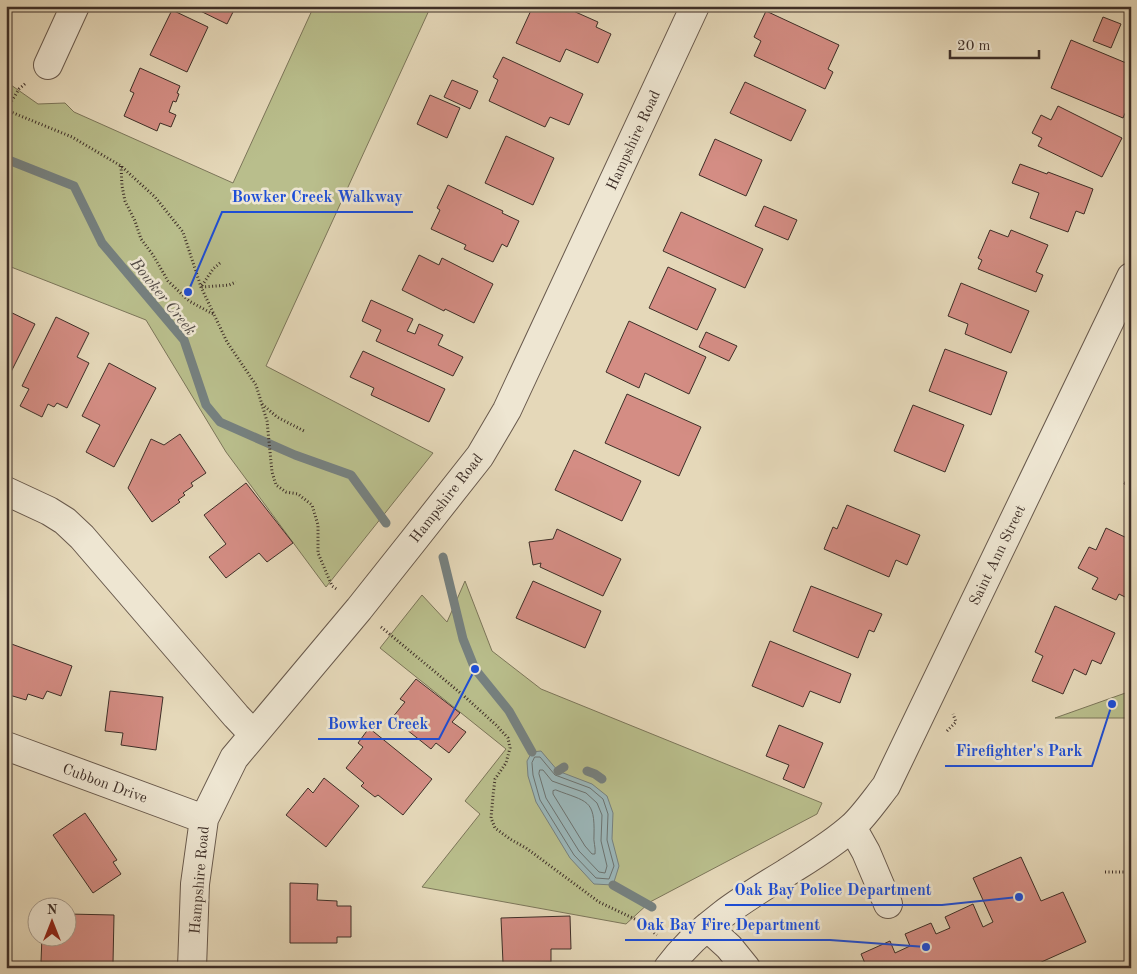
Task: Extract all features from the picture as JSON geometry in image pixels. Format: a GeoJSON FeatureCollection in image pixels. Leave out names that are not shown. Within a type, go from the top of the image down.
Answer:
{"type":"FeatureCollection","features":[{"type":"Feature","properties":{"kind":"street"},"geometry":{"type":"LineString","coordinates":[[48,65],[75,6]]}},
{"type":"Feature","properties":{"kind":"street","name":"Hampshire Road"},"geometry":{"type":"LineString","coordinates":[[192,968],[195,884],[204,819],[234,758],[359,609],[480,456],[507,410],[695,6]]}},
{"type":"Feature","properties":{"kind":"street","name":"Saint Ann Street"},"geometry":{"type":"LineString","coordinates":[[674,960],[707,927],[750,895],[824,849],[852,826],[886,786],[1131,278]]}},
{"type":"Feature","properties":{"kind":"street"},"geometry":{"type":"LineString","coordinates":[[6,491],[50,511],[65,521],[82,537],[253,734]]}},
{"type":"Feature","properties":{"kind":"street","name":"Cubbon Drive"},"geometry":{"type":"LineString","coordinates":[[6,746],[204,819]]}},
{"type":"Feature","properties":{"kind":"street"},"geometry":{"type":"LineString","coordinates":[[852,826],[866,852],[888,904]]}},
{"type":"Feature","properties":{"kind":"street"},"geometry":{"type":"LineString","coordinates":[[707,927],[729,947],[746,968]]}},
{"type":"Feature","properties":{"kind":"path"},"geometry":{"type":"LineString","coordinates":[[6,110],[72,137],[121,166],[155,197],[183,232],[201,286],[226,342],[256,385],[267,420],[272,472],[276,485],[286,492],[298,494],[312,505],[318,526],[318,553],[332,586],[464,696],[508,738],[510,748],[506,763],[495,779],[491,818],[495,828],[526,848],[599,902],[641,922],[674,960]]}},
{"type":"Feature","properties":{"kind":"path"},"geometry":{"type":"LineString","coordinates":[[121,166],[124,201],[135,221],[141,239],[153,254],[168,281],[190,301],[214,314]]}},
{"type":"Feature","properties":{"kind":"path"},"geometry":{"type":"LineString","coordinates":[[201,286],[213,269],[220,263]]}},
{"type":"Feature","properties":{"kind":"path"},"geometry":{"type":"LineString","coordinates":[[201,286],[230,285],[236,282]]}},
{"type":"Feature","properties":{"kind":"path"},"geometry":{"type":"LineString","coordinates":[[262,404],[277,417],[306,432]]}},
{"type":"Feature","properties":{"kind":"path"},"geometry":{"type":"LineString","coordinates":[[1105,872],[1131,872]]}},
{"type":"Feature","properties":{"kind":"green space"},"geometry":{"type":"Polygon","coordinates":[[[314,6],[431,6],[266,366],[433,453],[326,587],[226,452],[146,320],[6,265],[6,88],[11,85],[38,104],[65,103],[74,112],[233,183],[314,6]]]}},
{"type":"Feature","properties":{"kind":"green space"},"geometry":{"type":"Polygon","coordinates":[[[465,581],[492,651],[541,689],[822,803],[817,814],[650,902],[626,924],[422,887],[480,814],[465,801],[506,749],[380,648],[422,595],[447,622],[465,581]]]}},
{"type":"Feature","properties":{"kind":"green space"},"geometry":{"type":"Polygon","coordinates":[[[1131,691],[1131,718],[1055,718],[1131,691]]]}},
{"type":"Feature","properties":{"kind":"water"},"geometry":{"type":"Polygon","coordinates":[[[541,751],[558,771],[592,784],[607,796],[613,813],[612,839],[619,866],[613,885],[594,884],[570,858],[536,802],[528,776],[527,761],[532,752],[541,751]]]}},
{"type":"Feature","properties":{"kind":"building"},"geometry":{"type":"Polygon","coordinates":[[[190,6],[236,6],[227,24],[190,6]]]}},
{"type":"Feature","properties":{"kind":"building"},"geometry":{"type":"Polygon","coordinates":[[[533,6],[562,6],[598,22],[596,27],[611,34],[598,63],[566,49],[560,62],[516,43],[533,6]]]}},
{"type":"Feature","properties":{"kind":"building"},"geometry":{"type":"Polygon","coordinates":[[[172,10],[208,27],[187,72],[150,55],[172,10]]]}},
{"type":"Feature","properties":{"kind":"building"},"geometry":{"type":"Polygon","coordinates":[[[766,11],[839,45],[828,69],[833,72],[825,89],[754,56],[761,41],[754,37],[766,11]]]}},
{"type":"Feature","properties":{"kind":"building"},"geometry":{"type":"Polygon","coordinates":[[[1103,17],[1121,24],[1111,48],[1093,41],[1103,17]]]}},
{"type":"Feature","properties":{"kind":"building"},"geometry":{"type":"Polygon","coordinates":[[[1071,40],[1131,65],[1131,100],[1123,118],[1051,88],[1071,40]]]}},
{"type":"Feature","properties":{"kind":"building"},"geometry":{"type":"Polygon","coordinates":[[[503,57],[583,94],[569,125],[550,117],[545,127],[489,101],[498,80],[493,77],[503,57]]]}},
{"type":"Feature","properties":{"kind":"building"},"geometry":{"type":"Polygon","coordinates":[[[140,68],[180,86],[176,102],[173,101],[169,112],[176,115],[171,127],[160,123],[157,131],[124,116],[134,93],[130,91],[140,68]]]}},
{"type":"Feature","properties":{"kind":"building"},"geometry":{"type":"Polygon","coordinates":[[[452,80],[478,91],[470,109],[444,97],[452,80]]]}},
{"type":"Feature","properties":{"kind":"building"},"geometry":{"type":"Polygon","coordinates":[[[745,82],[806,110],[791,141],[730,113],[745,82]]]}},
{"type":"Feature","properties":{"kind":"building"},"geometry":{"type":"Polygon","coordinates":[[[430,95],[460,108],[447,138],[417,124],[430,95]]]}},
{"type":"Feature","properties":{"kind":"building"},"geometry":{"type":"Polygon","coordinates":[[[1058,106],[1122,138],[1102,177],[1038,146],[1042,138],[1032,133],[1041,115],[1051,120],[1058,106]]]}},
{"type":"Feature","properties":{"kind":"building"},"geometry":{"type":"Polygon","coordinates":[[[506,136],[554,158],[533,205],[485,183],[506,136]]]}},
{"type":"Feature","properties":{"kind":"building"},"geometry":{"type":"Polygon","coordinates":[[[715,139],[762,160],[746,196],[699,175],[715,139]]]}},
{"type":"Feature","properties":{"kind":"building"},"geometry":{"type":"Polygon","coordinates":[[[1020,164],[1047,174],[1048,172],[1093,189],[1084,214],[1076,211],[1068,232],[1030,218],[1039,193],[1012,183],[1020,164]]]}},
{"type":"Feature","properties":{"kind":"building"},"geometry":{"type":"Polygon","coordinates":[[[448,185],[503,211],[502,213],[519,221],[507,247],[502,244],[493,262],[464,249],[466,245],[431,229],[440,210],[437,208],[448,185]]]}},
{"type":"Feature","properties":{"kind":"building"},"geometry":{"type":"Polygon","coordinates":[[[764,206],[797,220],[788,240],[755,226],[764,206]]]}},
{"type":"Feature","properties":{"kind":"building"},"geometry":{"type":"Polygon","coordinates":[[[681,212],[763,249],[745,288],[663,251],[681,212]]]}},
{"type":"Feature","properties":{"kind":"building"},"geometry":{"type":"Polygon","coordinates":[[[990,230],[1008,237],[1011,230],[1048,245],[1036,272],[1043,275],[1036,292],[978,269],[982,260],[978,258],[990,230]]]}},
{"type":"Feature","properties":{"kind":"building"},"geometry":{"type":"Polygon","coordinates":[[[419,255],[439,265],[442,258],[493,284],[474,323],[445,309],[444,311],[402,290],[419,255]]]}},
{"type":"Feature","properties":{"kind":"building"},"geometry":{"type":"Polygon","coordinates":[[[668,267],[716,289],[697,330],[649,308],[668,267]]]}},
{"type":"Feature","properties":{"kind":"building"},"geometry":{"type":"Polygon","coordinates":[[[961,283],[1029,311],[1011,353],[965,334],[968,324],[948,316],[961,283]]]}},
{"type":"Feature","properties":{"kind":"building"},"geometry":{"type":"Polygon","coordinates":[[[371,300],[413,319],[407,331],[415,334],[419,324],[443,335],[438,345],[463,357],[453,376],[376,341],[381,330],[362,321],[371,300]]]}},
{"type":"Feature","properties":{"kind":"building"},"geometry":{"type":"Polygon","coordinates":[[[6,310],[35,324],[6,382],[6,310]]]}},
{"type":"Feature","properties":{"kind":"building"},"geometry":{"type":"Polygon","coordinates":[[[56,317],[89,333],[77,357],[89,363],[67,408],[57,403],[54,407],[48,404],[42,417],[20,406],[29,389],[22,386],[56,317]]]}},
{"type":"Feature","properties":{"kind":"building"},"geometry":{"type":"Polygon","coordinates":[[[629,321],[706,357],[689,394],[645,373],[639,388],[606,372],[629,321]]]}},
{"type":"Feature","properties":{"kind":"building"},"geometry":{"type":"Polygon","coordinates":[[[706,332],[737,346],[729,361],[699,347],[706,332]]]}},
{"type":"Feature","properties":{"kind":"building"},"geometry":{"type":"Polygon","coordinates":[[[945,349],[1007,372],[991,415],[929,391],[945,349]]]}},
{"type":"Feature","properties":{"kind":"building"},"geometry":{"type":"Polygon","coordinates":[[[363,351],[445,389],[429,422],[371,395],[374,388],[350,377],[363,351]]]}},
{"type":"Feature","properties":{"kind":"building"},"geometry":{"type":"Polygon","coordinates":[[[109,363],[156,388],[114,467],[86,452],[100,425],[82,416],[109,363]]]}},
{"type":"Feature","properties":{"kind":"building"},"geometry":{"type":"Polygon","coordinates":[[[627,394],[701,427],[679,476],[605,443],[627,394]]]}},
{"type":"Feature","properties":{"kind":"building"},"geometry":{"type":"Polygon","coordinates":[[[913,405],[964,425],[945,472],[894,451],[913,405]]]}},
{"type":"Feature","properties":{"kind":"building"},"geometry":{"type":"Polygon","coordinates":[[[180,434],[206,473],[191,483],[193,486],[183,493],[185,495],[178,500],[180,502],[152,522],[128,488],[151,439],[164,445],[180,434]]]}},
{"type":"Feature","properties":{"kind":"building"},"geometry":{"type":"Polygon","coordinates":[[[574,450],[641,481],[622,521],[555,490],[574,450]]]}},
{"type":"Feature","properties":{"kind":"building"},"geometry":{"type":"Polygon","coordinates":[[[1131,469],[1131,487],[1124,484],[1131,469]]]}},
{"type":"Feature","properties":{"kind":"building"},"geometry":{"type":"Polygon","coordinates":[[[246,483],[293,543],[267,562],[259,553],[226,578],[209,557],[226,544],[204,515],[246,483]]]}},
{"type":"Feature","properties":{"kind":"building"},"geometry":{"type":"Polygon","coordinates":[[[847,505],[920,535],[907,565],[896,560],[889,577],[824,549],[833,527],[837,529],[847,505]]]}},
{"type":"Feature","properties":{"kind":"building"},"geometry":{"type":"Polygon","coordinates":[[[1106,528],[1131,540],[1131,600],[1119,594],[1116,600],[1092,589],[1098,578],[1078,568],[1089,547],[1096,550],[1106,528]]]}},
{"type":"Feature","properties":{"kind":"building"},"geometry":{"type":"Polygon","coordinates":[[[557,529],[621,559],[603,596],[540,567],[541,563],[533,565],[529,542],[553,539],[557,529]]]}},
{"type":"Feature","properties":{"kind":"building"},"geometry":{"type":"Polygon","coordinates":[[[533,581],[601,611],[585,648],[516,618],[533,581]]]}},
{"type":"Feature","properties":{"kind":"building"},"geometry":{"type":"Polygon","coordinates":[[[811,586],[882,614],[874,632],[869,630],[858,658],[793,631],[811,586]]]}},
{"type":"Feature","properties":{"kind":"building"},"geometry":{"type":"Polygon","coordinates":[[[1055,606],[1115,633],[1101,664],[1092,660],[1086,675],[1074,669],[1063,694],[1032,681],[1043,656],[1035,652],[1055,606]]]}},
{"type":"Feature","properties":{"kind":"building"},"geometry":{"type":"Polygon","coordinates":[[[770,641],[851,674],[840,703],[810,691],[803,707],[752,686],[770,641]]]}},
{"type":"Feature","properties":{"kind":"building"},"geometry":{"type":"Polygon","coordinates":[[[6,642],[72,666],[61,696],[47,691],[43,699],[28,694],[26,700],[6,694],[6,642]]]}},
{"type":"Feature","properties":{"kind":"building"},"geometry":{"type":"Polygon","coordinates":[[[416,679],[460,713],[452,722],[466,732],[449,753],[436,743],[431,749],[392,718],[405,702],[400,699],[416,679]]]}},
{"type":"Feature","properties":{"kind":"building"},"geometry":{"type":"Polygon","coordinates":[[[110,691],[163,697],[156,750],[121,745],[123,733],[105,731],[110,691]]]}},
{"type":"Feature","properties":{"kind":"building"},"geometry":{"type":"Polygon","coordinates":[[[779,725],[823,743],[804,788],[783,779],[789,765],[766,756],[779,725]]]}},
{"type":"Feature","properties":{"kind":"building"},"geometry":{"type":"Polygon","coordinates":[[[369,728],[432,779],[403,815],[378,795],[375,797],[361,786],[364,783],[346,768],[363,747],[358,743],[369,728]]]}},
{"type":"Feature","properties":{"kind":"building"},"geometry":{"type":"Polygon","coordinates":[[[324,778],[359,806],[326,847],[286,815],[308,788],[313,793],[324,778]]]}},
{"type":"Feature","properties":{"kind":"building"},"geometry":{"type":"Polygon","coordinates":[[[85,813],[117,860],[113,862],[121,874],[93,893],[53,835],[85,813]]]}},
{"type":"Feature","properties":{"kind":"building"},"geometry":{"type":"Polygon","coordinates":[[[1021,857],[1041,901],[1063,892],[1086,942],[1028,968],[867,968],[861,954],[890,941],[895,953],[910,946],[905,934],[931,923],[936,934],[950,928],[945,917],[973,904],[983,927],[993,922],[973,878],[1021,857]]]}},
{"type":"Feature","properties":{"kind":"building"},"geometry":{"type":"Polygon","coordinates":[[[290,883],[318,884],[317,900],[337,901],[337,906],[351,906],[351,937],[337,937],[337,943],[290,943],[290,883]]]}},
{"type":"Feature","properties":{"kind":"building"},"geometry":{"type":"Polygon","coordinates":[[[78,914],[114,915],[113,963],[41,962],[42,946],[78,946],[78,914]]]}},
{"type":"Feature","properties":{"kind":"building"},"geometry":{"type":"Polygon","coordinates":[[[570,916],[571,949],[551,949],[551,962],[503,963],[501,918],[570,916]]]}},
{"type":"Feature","properties":{"kind":"waterway","name":"Bowker Creek"},"geometry":{"type":"LineString","coordinates":[[6,159],[74,186],[102,243],[184,340],[206,405],[220,422],[295,455],[351,475],[386,523]]}},
{"type":"Feature","properties":{"kind":"waterway","name":"Bowker Creek"},"geometry":{"type":"LineString","coordinates":[[443,557],[463,639],[475,669],[509,711],[532,752]]}},
{"type":"Feature","properties":{"kind":"waterway"},"geometry":{"type":"LineString","coordinates":[[558,771],[564,767]]}},
{"type":"Feature","properties":{"kind":"waterway"},"geometry":{"type":"LineString","coordinates":[[587,771],[602,779]]}},
{"type":"Feature","properties":{"kind":"waterway","name":"Bowker Creek"},"geometry":{"type":"LineString","coordinates":[[613,885],[652,907]]}},
{"type":"Feature","properties":{"kind":"place","name":"Bowker Creek Walkway"},"geometry":{"type":"Point","coordinates":[188,292]}},
{"type":"Feature","properties":{"kind":"place","name":"Bowker Creek"},"geometry":{"type":"Point","coordinates":[475,669]}},
{"type":"Feature","properties":{"kind":"place","name":"Firefighter's Park"},"geometry":{"type":"Point","coordinates":[1112,704]}},
{"type":"Feature","properties":{"kind":"place","name":"Oak Bay Police Department"},"geometry":{"type":"Point","coordinates":[1019,897]}},
{"type":"Feature","properties":{"kind":"place","name":"Oak Bay Fire Department"},"geometry":{"type":"Point","coordinates":[926,947]}}]}
